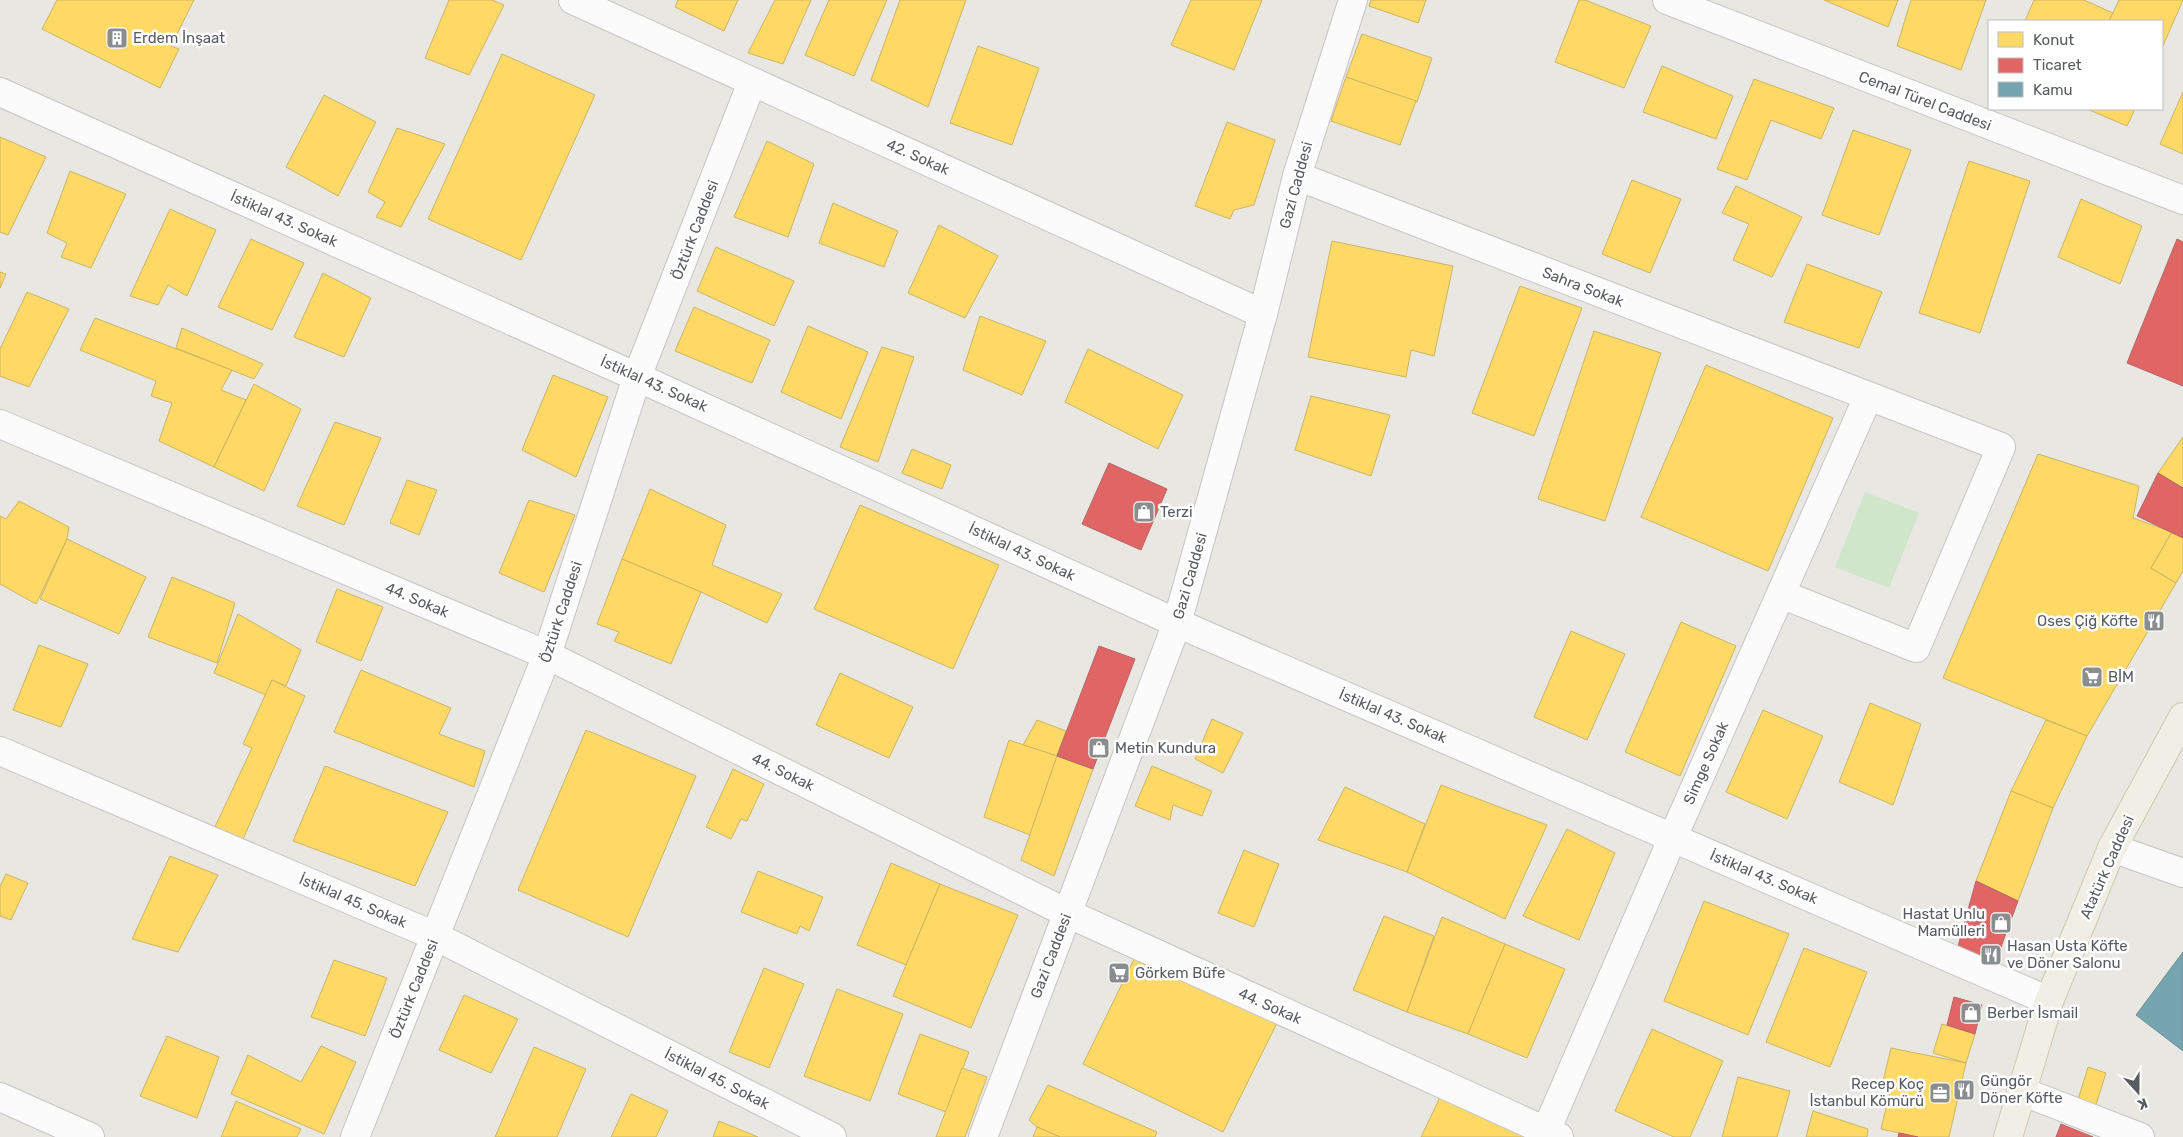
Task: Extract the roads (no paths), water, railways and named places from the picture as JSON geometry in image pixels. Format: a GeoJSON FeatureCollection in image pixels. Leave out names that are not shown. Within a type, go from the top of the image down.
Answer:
{"type":"FeatureCollection","features":[{"type":"Feature","properties":{"kind":"main road","name":"Atatürk Caddesi"},"geometry":{"type":"LineString","coordinates":[[2008,1137],[2049,1001],[2112,848],[2183,717]]}},
{"type":"Feature","properties":{"kind":"street","name":"42. Sokak"},"geometry":{"type":"LineString","coordinates":[[573,0],[1263,314]]}},
{"type":"Feature","properties":{"kind":"street","name":"Gazi Caddesi"},"geometry":{"type":"LineString","coordinates":[[983,1137],[1177,623],[1263,314],[1297,176],[1353,0]]}},
{"type":"Feature","properties":{"kind":"street","name":"Cemal Türel Caddesi"},"geometry":{"type":"LineString","coordinates":[[1667,0],[2183,200]]}},
{"type":"Feature","properties":{"kind":"street","name":"Öztürk Caddesi"},"geometry":{"type":"LineString","coordinates":[[355,1137],[547,655],[638,377],[752,82]]}},
{"type":"Feature","properties":{"kind":"street","name":"İstiklal 43. Sokak"},"geometry":{"type":"LineString","coordinates":[[0,92],[638,377],[1177,623],[2049,1001]]}},
{"type":"Feature","properties":{"kind":"street","name":"Sahra Sokak"},"geometry":{"type":"LineString","coordinates":[[1297,176],[2001,447],[1916,648],[1781,594]]}},
{"type":"Feature","properties":{"kind":"street","name":"Simge Sokak"},"geometry":{"type":"LineString","coordinates":[[1552,1134],[1673,837],[1868,397]]}},
{"type":"Feature","properties":{"kind":"street","name":"44. Sokak"},"geometry":{"type":"LineString","coordinates":[[0,424],[547,655],[1067,913],[1552,1134]]}},
{"type":"Feature","properties":{"kind":"street","name":"İstiklal 45. Sokak"},"geometry":{"type":"LineString","coordinates":[[0,751],[435,936],[832,1137]]}},
{"type":"Feature","properties":{"kind":"street"},"geometry":{"type":"LineString","coordinates":[[2112,848],[2183,873]]}},
{"type":"Feature","properties":{"kind":"street"},"geometry":{"type":"LineString","coordinates":[[2021,1091],[2140,1137]]}},
{"type":"Feature","properties":{"kind":"street"},"geometry":{"type":"LineString","coordinates":[[0,1097],[90,1137]]}},
{"type":"Feature","properties":{"kind":"place","name":"Erdem İnşaat"},"geometry":{"type":"Point","coordinates":[117,38]}},
{"type":"Feature","properties":{"kind":"place","name":"Terzi"},"geometry":{"type":"Point","coordinates":[1144,512]}},
{"type":"Feature","properties":{"kind":"place","name":"Oses Çiğ Köfte"},"geometry":{"type":"Point","coordinates":[2154,621]}},
{"type":"Feature","properties":{"kind":"place","name":"BİM"},"geometry":{"type":"Point","coordinates":[2092,677]}},
{"type":"Feature","properties":{"kind":"place","name":"Metin Kundura"},"geometry":{"type":"Point","coordinates":[1099,748]}},
{"type":"Feature","properties":{"kind":"place","name":"Hastat Unlu Mamülleri"},"geometry":{"type":"Point","coordinates":[2001,923]}},
{"type":"Feature","properties":{"kind":"place","name":"Hasan Usta Köfte ve Döner Salonu"},"geometry":{"type":"Point","coordinates":[1991,955]}},
{"type":"Feature","properties":{"kind":"place","name":"Görkem Büfe"},"geometry":{"type":"Point","coordinates":[1119,973]}},
{"type":"Feature","properties":{"kind":"place","name":"Berber İsmail"},"geometry":{"type":"Point","coordinates":[1971,1013]}},
{"type":"Feature","properties":{"kind":"place","name":"Güngör Döner Köfte"},"geometry":{"type":"Point","coordinates":[1964,1090]}},
{"type":"Feature","properties":{"kind":"place","name":"Recep Koç İstanbul Kömürü"},"geometry":{"type":"Point","coordinates":[1940,1093]}}]}
